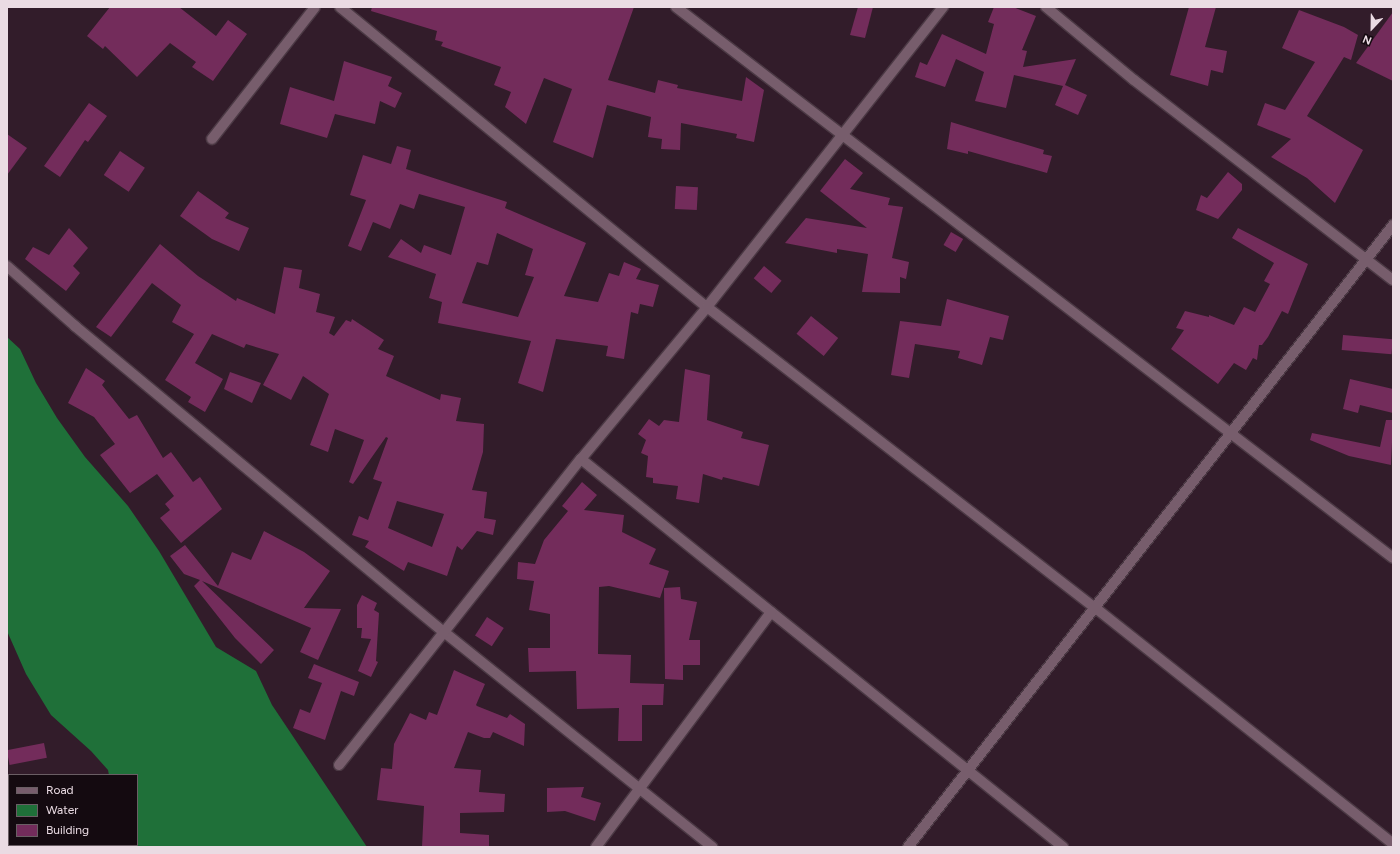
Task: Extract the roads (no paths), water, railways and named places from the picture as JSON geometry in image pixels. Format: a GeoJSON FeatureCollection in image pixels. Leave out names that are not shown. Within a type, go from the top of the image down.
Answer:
{"type":"FeatureCollection","features":[{"type":"Feature","properties":{"kind":"street"},"geometry":{"type":"LineString","coordinates":[[212,139],[315,7]]}},
{"type":"Feature","properties":{"kind":"street"},"geometry":{"type":"LineString","coordinates":[[340,7],[707,306],[1093,606],[1393,844]]}},
{"type":"Feature","properties":{"kind":"street"},"geometry":{"type":"LineString","coordinates":[[676,7],[1393,558]]}},
{"type":"Feature","properties":{"kind":"street"},"geometry":{"type":"LineString","coordinates":[[340,765],[581,459],[707,306],[943,7]]}},
{"type":"Feature","properties":{"kind":"street"},"geometry":{"type":"LineString","coordinates":[[1046,7],[1134,80],[1393,280]]}},
{"type":"Feature","properties":{"kind":"street"},"geometry":{"type":"LineString","coordinates":[[908,847],[1093,606],[1393,225]]}},
{"type":"Feature","properties":{"kind":"street"},"geometry":{"type":"LineString","coordinates":[[7,266],[75,326],[444,632],[712,847]]}},
{"type":"Feature","properties":{"kind":"street"},"geometry":{"type":"LineString","coordinates":[[581,459],[966,771],[1063,847]]}},
{"type":"Feature","properties":{"kind":"street"},"geometry":{"type":"LineString","coordinates":[[596,847],[771,612]]}},
{"type":"Feature","properties":{"kind":"water"},"geometry":{"type":"Polygon","coordinates":[[[7,337],[20,349],[36,383],[57,418],[85,457],[128,506],[159,551],[216,647],[256,671],[272,705],[367,847],[121,847],[138,846],[138,774],[109,774],[108,770],[91,751],[51,715],[26,674],[7,631],[7,337]]]}}]}
